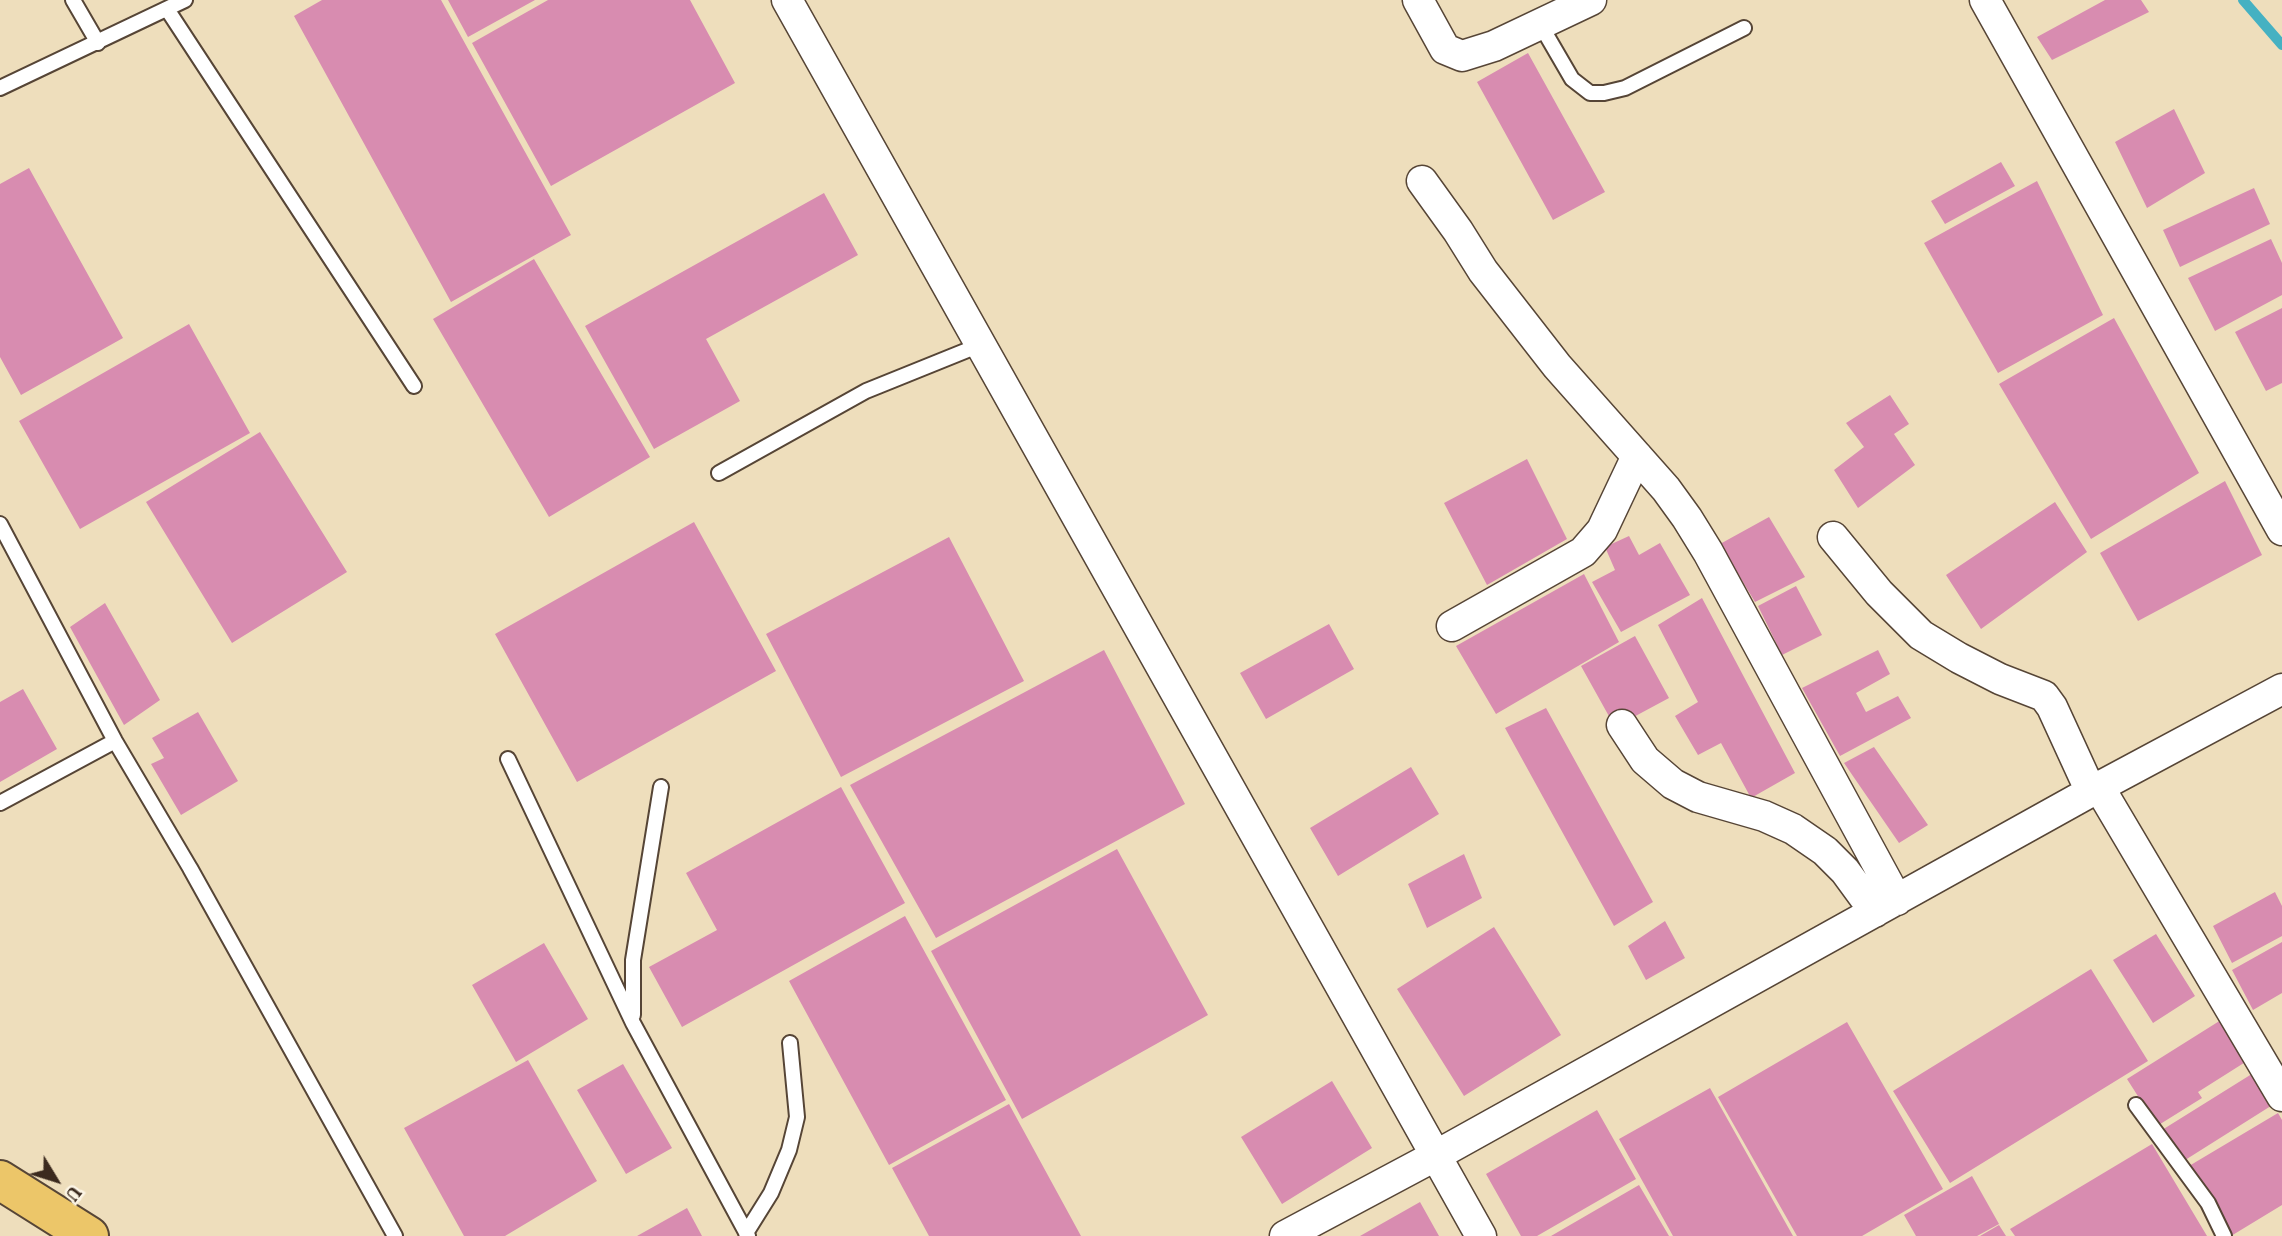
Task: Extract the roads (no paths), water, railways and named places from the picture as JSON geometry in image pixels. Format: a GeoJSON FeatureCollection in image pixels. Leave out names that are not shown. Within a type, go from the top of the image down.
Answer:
{"type":"FeatureCollection","features":[{"type":"Feature","properties":{"kind":"highway"},"geometry":{"type":"LineString","coordinates":[[0,1180],[89,1236]]}},
{"type":"Feature","properties":{"kind":"street"},"geometry":{"type":"LineString","coordinates":[[787,0],[1480,1236]]}},
{"type":"Feature","properties":{"kind":"street"},"geometry":{"type":"LineString","coordinates":[[1418,0],[1446,49],[1462,56],[1494,47],[1591,0]]}},
{"type":"Feature","properties":{"kind":"street"},"geometry":{"type":"LineString","coordinates":[[1985,0],[2282,530]]}},
{"type":"Feature","properties":{"kind":"street"},"geometry":{"type":"LineString","coordinates":[[1422,181],[1483,271],[1557,366],[1666,489],[1709,552],[1886,906]]}},
{"type":"Feature","properties":{"kind":"street"},"geometry":{"type":"LineString","coordinates":[[1452,626],[1584,552],[1602,530],[1637,456]]}},
{"type":"Feature","properties":{"kind":"street"},"geometry":{"type":"LineString","coordinates":[[1833,537],[1879,593],[1921,635],[1950,654],[1990,674],[2044,696],[2095,790],[2282,1096]]}},
{"type":"Feature","properties":{"kind":"street"},"geometry":{"type":"LineString","coordinates":[[1285,1236],[1435,1156],[2282,688]]}},
{"type":"Feature","properties":{"kind":"street"},"geometry":{"type":"LineString","coordinates":[[1622,725],[1645,760],[1673,784],[1698,797],[1764,816],[1793,829],[1825,851],[1886,906]]}},
{"type":"Feature","properties":{"kind":"lane"},"geometry":{"type":"LineString","coordinates":[[73,0],[98,43]]}},
{"type":"Feature","properties":{"kind":"lane"},"geometry":{"type":"LineString","coordinates":[[0,88],[185,0]]}},
{"type":"Feature","properties":{"kind":"lane"},"geometry":{"type":"LineString","coordinates":[[167,9],[357,303],[414,386]]}},
{"type":"Feature","properties":{"kind":"lane"},"geometry":{"type":"LineString","coordinates":[[1540,24],[1572,79],[1590,93],[1625,88],[1744,27]]}},
{"type":"Feature","properties":{"kind":"lane"},"geometry":{"type":"LineString","coordinates":[[719,472],[866,391],[980,345]]}},
{"type":"Feature","properties":{"kind":"lane"},"geometry":{"type":"LineString","coordinates":[[0,524],[115,741],[190,868],[303,1076],[395,1236]]}},
{"type":"Feature","properties":{"kind":"lane"},"geometry":{"type":"LineString","coordinates":[[0,803],[115,741]]}},
{"type":"Feature","properties":{"kind":"lane"},"geometry":{"type":"LineString","coordinates":[[508,759],[633,1023],[747,1234]]}},
{"type":"Feature","properties":{"kind":"lane"},"geometry":{"type":"LineString","coordinates":[[633,1023],[633,960],[661,787]]}},
{"type":"Feature","properties":{"kind":"lane"},"geometry":{"type":"LineString","coordinates":[[747,1234],[771,1193],[792,1139],[797,1117],[790,1043]]}},
{"type":"Feature","properties":{"kind":"lane"},"geometry":{"type":"LineString","coordinates":[[2136,1105],[2208,1203],[2224,1236]]}},
{"type":"Feature","properties":{"kind":"waterway"},"geometry":{"type":"LineString","coordinates":[[2243,0],[2282,45]]}}]}
